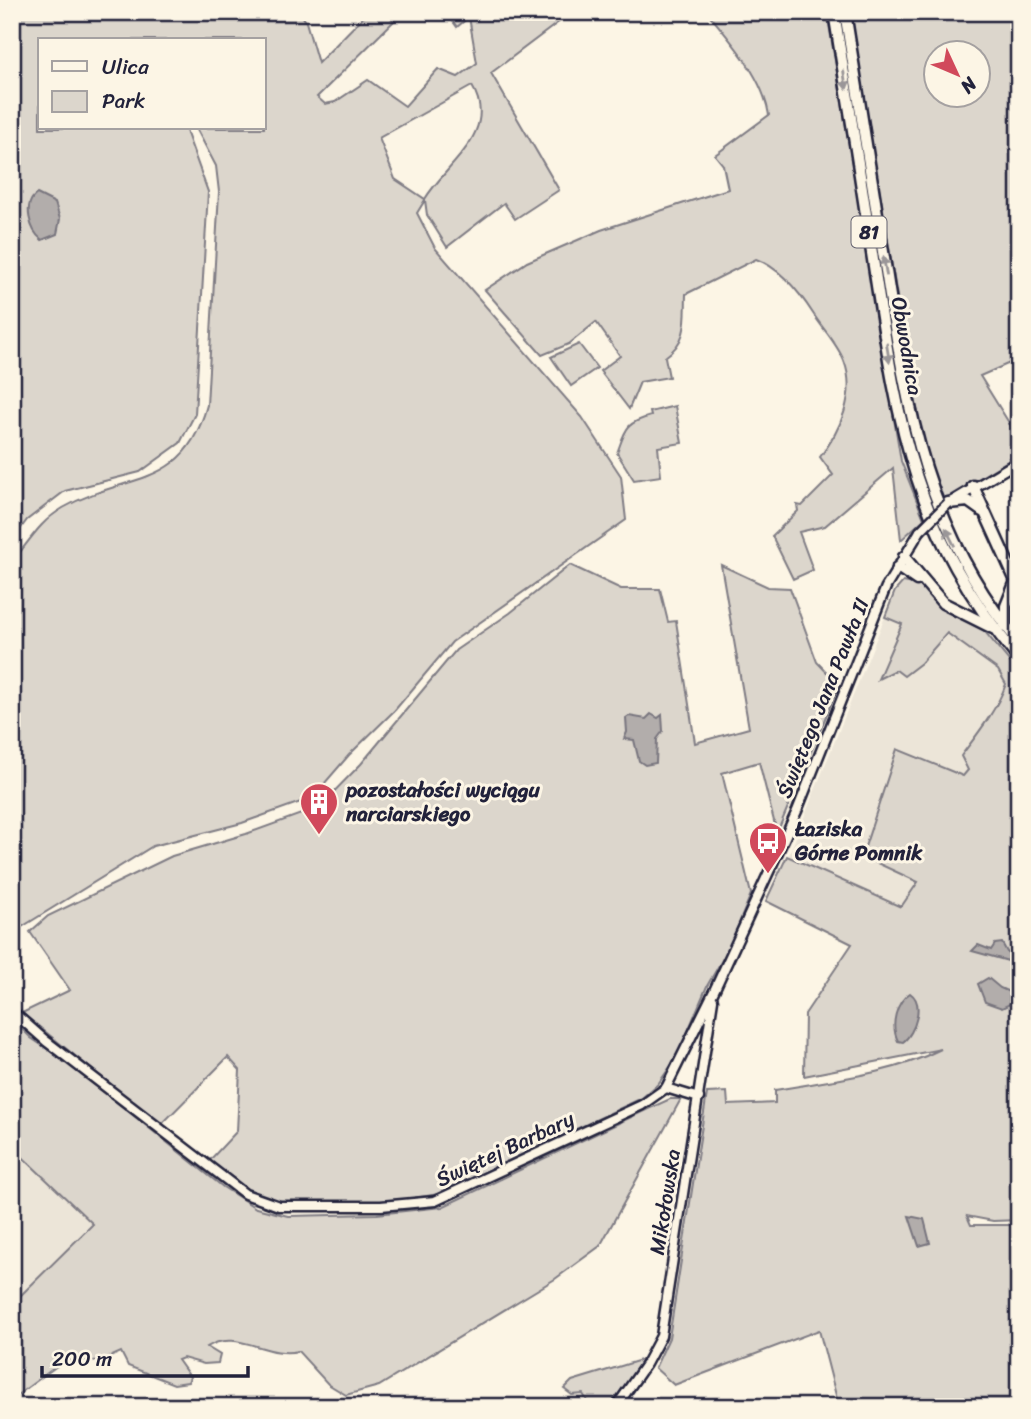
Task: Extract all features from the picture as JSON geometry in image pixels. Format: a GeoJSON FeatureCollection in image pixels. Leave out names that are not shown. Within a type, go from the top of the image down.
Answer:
{"type":"FeatureCollection","features":[{"type":"Feature","properties":{"kind":"main road","name":"Obwodnica"},"geometry":{"type":"LineString","coordinates":[[834,12],[889,362],[907,451],[936,531],[967,591],[1019,659]]}},
{"type":"Feature","properties":{"kind":"main road","name":"Obwodnica"},"geometry":{"type":"LineString","coordinates":[[845,12],[900,362],[915,435],[942,519],[984,596],[1019,642]]}},
{"type":"Feature","properties":{"kind":"main road"},"geometry":{"type":"LineString","coordinates":[[973,486],[982,511],[1016,581],[1004,615],[1007,628]]}},
{"type":"Feature","properties":{"kind":"main road"},"geometry":{"type":"LineString","coordinates":[[948,503],[968,502],[982,511]]}},
{"type":"Feature","properties":{"kind":"main road"},"geometry":{"type":"LineString","coordinates":[[904,556],[926,585],[952,610],[994,628]]}},
{"type":"Feature","properties":{"kind":"main road"},"geometry":{"type":"LineString","coordinates":[[898,567],[926,585]]}},
{"type":"Feature","properties":{"kind":"main road"},"geometry":{"type":"LineString","coordinates":[[952,610],[964,606],[967,591]]}},
{"type":"Feature","properties":{"kind":"main road"},"geometry":{"type":"LineString","coordinates":[[984,596],[995,601],[1010,599]]}},
{"type":"Feature","properties":{"kind":"street","name":"Świętego Jana Pawła II"},"geometry":{"type":"LineString","coordinates":[[714,991],[797,811],[886,587],[920,531],[948,503],[1019,461]]}},
{"type":"Feature","properties":{"kind":"street"},"geometry":{"type":"LineString","coordinates":[[699,1098],[666,1088],[714,991]]}},
{"type":"Feature","properties":{"kind":"street","name":"Mikołowska"},"geometry":{"type":"LineString","coordinates":[[616,1407],[646,1364],[661,1336],[714,991]]}},
{"type":"Feature","properties":{"kind":"street","name":"Świętej Barbary"},"geometry":{"type":"LineString","coordinates":[[12,1011],[46,1041],[245,1194],[279,1206],[381,1206],[435,1201],[642,1105],[666,1088]]}},
{"type":"Feature","properties":{"kind":"shaded area"},"geometry":{"type":"Polygon","coordinates":[[[37,194],[55,203],[60,219],[57,234],[42,240],[29,217],[32,198],[37,194]]]}},
{"type":"Feature","properties":{"kind":"shaded area"},"geometry":{"type":"Polygon","coordinates":[[[885,617],[902,624],[879,679],[897,670],[903,676],[921,663],[947,633],[998,670],[1006,684],[993,713],[962,756],[968,770],[962,776],[897,749],[918,883],[901,907],[788,857],[885,617]]]}},
{"type":"Feature","properties":{"kind":"shaded area"},"geometry":{"type":"Polygon","coordinates":[[[651,714],[658,718],[662,715],[663,731],[657,739],[656,763],[645,765],[639,761],[634,740],[624,739],[627,732],[626,718],[629,716],[646,719],[651,714]]]}},
{"type":"Feature","properties":{"kind":"shaded area"},"geometry":{"type":"Polygon","coordinates":[[[1002,943],[1007,952],[1015,958],[1012,962],[972,951],[978,945],[991,950],[995,944],[1002,943]]]}},
{"type":"Feature","properties":{"kind":"shaded area"},"geometry":{"type":"Polygon","coordinates":[[[988,978],[1000,988],[1014,994],[1010,1004],[1002,1008],[985,1002],[978,984],[988,978]]]}},
{"type":"Feature","properties":{"kind":"shaded area"},"geometry":{"type":"Polygon","coordinates":[[[910,993],[917,1004],[917,1018],[903,1042],[898,1041],[896,1035],[896,1014],[901,1002],[910,993]]]}},
{"type":"Feature","properties":{"kind":"shaded area"},"geometry":{"type":"Polygon","coordinates":[[[12,1147],[93,1224],[12,1304],[12,1147]]]}},
{"type":"Feature","properties":{"kind":"shaded area"},"geometry":{"type":"Polygon","coordinates":[[[909,1216],[924,1219],[930,1243],[919,1246],[909,1216]]]}},
{"type":"Feature","properties":{"kind":"green space"},"geometry":{"type":"Polygon","coordinates":[[[12,12],[300,12],[306,22],[318,63],[368,12],[385,12],[394,21],[317,97],[325,104],[335,102],[368,80],[405,106],[438,69],[458,77],[477,63],[469,17],[457,27],[446,12],[572,12],[491,73],[559,190],[515,219],[504,203],[447,247],[427,215],[425,200],[417,213],[435,248],[582,417],[621,476],[626,520],[452,642],[395,710],[349,755],[312,798],[242,823],[153,846],[12,933],[12,562],[54,514],[86,497],[168,466],[184,452],[197,433],[207,405],[219,192],[216,166],[197,130],[266,130],[266,38],[38,38],[38,130],[186,130],[208,192],[195,414],[180,443],[140,472],[65,491],[27,520],[12,540],[12,12]],[[472,86],[379,138],[395,179],[425,199],[467,147],[479,118],[479,103],[472,86]]]}},
{"type":"Feature","properties":{"kind":"green space"},"geometry":{"type":"Polygon","coordinates":[[[707,12],[827,12],[901,461],[924,519],[901,540],[893,468],[825,526],[799,532],[813,570],[793,579],[772,536],[798,511],[797,505],[802,506],[833,475],[820,457],[840,424],[849,386],[848,374],[838,349],[803,298],[782,275],[756,259],[686,294],[682,336],[665,357],[669,377],[640,382],[629,409],[600,371],[620,356],[596,322],[569,344],[542,355],[485,290],[527,262],[601,230],[728,189],[723,165],[715,155],[769,115],[766,101],[753,73],[707,12]]]}},
{"type":"Feature","properties":{"kind":"green space"},"geometry":{"type":"Polygon","coordinates":[[[850,12],[1019,12],[1019,232],[1015,239],[1015,260],[1019,264],[1019,359],[980,376],[1019,439],[1019,454],[941,501],[923,440],[850,12]]]}},
{"type":"Feature","properties":{"kind":"green space"},"geometry":{"type":"Polygon","coordinates":[[[579,344],[597,368],[571,386],[551,357],[579,344]]]}},
{"type":"Feature","properties":{"kind":"green space"},"geometry":{"type":"Polygon","coordinates":[[[675,406],[682,443],[658,447],[661,476],[634,480],[617,453],[625,433],[631,424],[651,416],[650,412],[675,406]]]}},
{"type":"Feature","properties":{"kind":"green space"},"geometry":{"type":"Polygon","coordinates":[[[570,565],[621,589],[660,589],[668,622],[676,621],[695,743],[749,728],[721,565],[768,587],[790,588],[817,662],[839,685],[777,833],[759,762],[722,773],[751,894],[729,948],[707,986],[677,1057],[658,1084],[642,1098],[439,1194],[377,1204],[289,1202],[258,1198],[208,1162],[237,1131],[240,1070],[228,1057],[161,1125],[22,1013],[70,990],[30,932],[48,916],[172,856],[246,834],[318,808],[361,764],[456,650],[510,613],[570,565]]]}},
{"type":"Feature","properties":{"kind":"green space"},"geometry":{"type":"Polygon","coordinates":[[[903,582],[919,585],[954,616],[982,628],[1019,673],[1019,1220],[993,1221],[967,1216],[971,1225],[1019,1225],[1019,1407],[839,1407],[819,1330],[674,1385],[655,1368],[669,1338],[707,1093],[727,1092],[728,1105],[775,1103],[775,1090],[881,1071],[941,1049],[804,1076],[805,1014],[852,944],[766,901],[787,856],[901,907],[918,882],[862,856],[897,749],[963,776],[968,770],[961,756],[987,721],[1002,694],[1006,684],[998,670],[947,633],[921,663],[904,676],[896,670],[878,679],[902,624],[885,617],[895,591],[903,582]]]}},
{"type":"Feature","properties":{"kind":"green space"},"geometry":{"type":"Polygon","coordinates":[[[12,1019],[31,1038],[65,1061],[223,1187],[256,1208],[288,1216],[377,1214],[442,1207],[670,1099],[681,1099],[600,1246],[555,1279],[379,1386],[346,1395],[328,1384],[298,1351],[275,1351],[230,1341],[207,1347],[220,1355],[218,1363],[204,1364],[183,1358],[178,1360],[190,1377],[188,1382],[174,1384],[128,1366],[121,1352],[101,1361],[65,1360],[12,1399],[12,1304],[93,1224],[12,1147],[12,1019]]]}},
{"type":"Feature","properties":{"kind":"green space"},"geometry":{"type":"Polygon","coordinates":[[[644,1359],[611,1407],[591,1407],[583,1394],[572,1395],[564,1389],[572,1381],[644,1359]]]}},
{"type":"Feature","properties":{"kind":"place","name":"pozostałości wyciągu narciarskiego"},"geometry":{"type":"Point","coordinates":[319,836]}},
{"type":"Feature","properties":{"kind":"place","name":"Łaziska Górne Pomnik"},"geometry":{"type":"Point","coordinates":[768,875]}}]}
